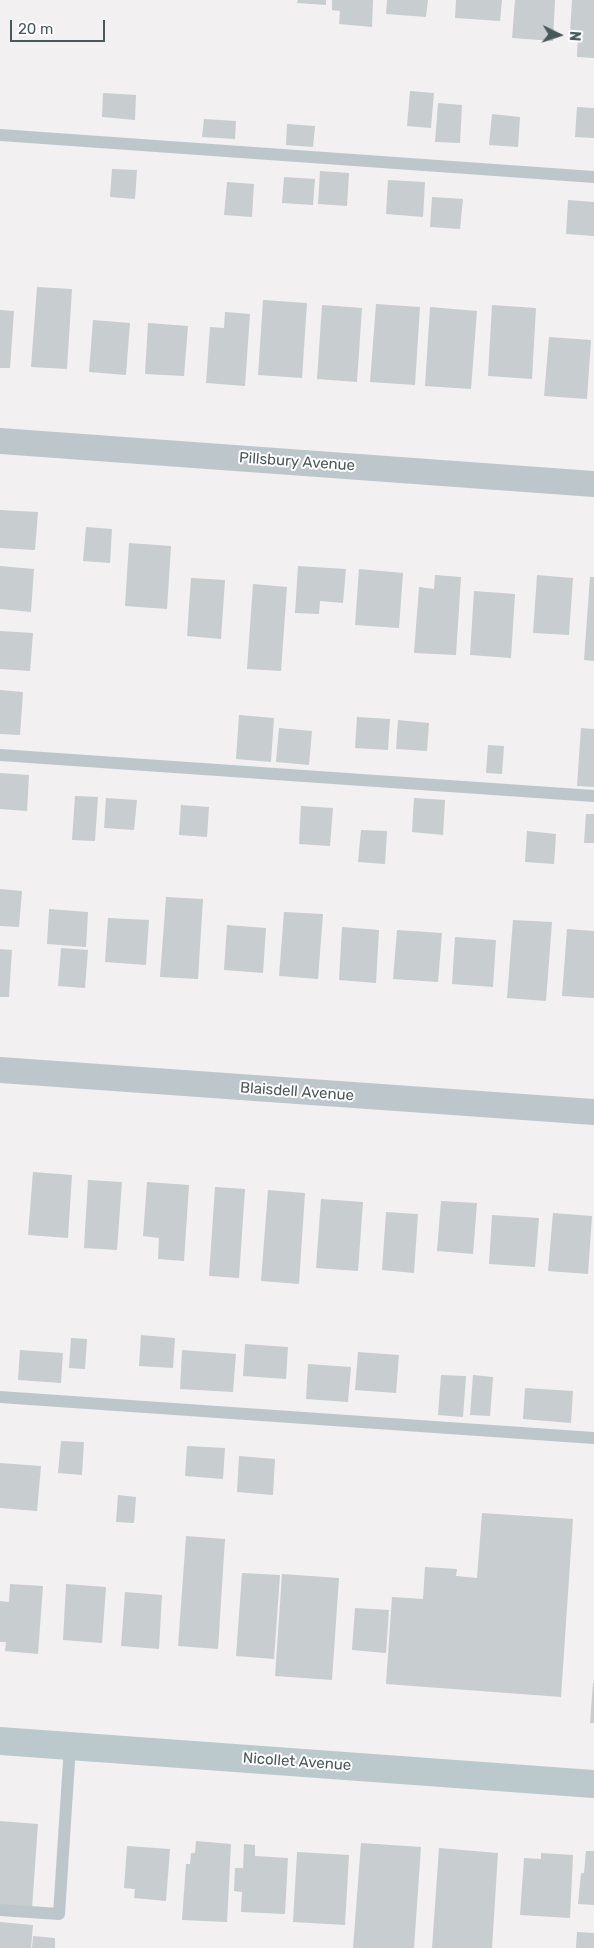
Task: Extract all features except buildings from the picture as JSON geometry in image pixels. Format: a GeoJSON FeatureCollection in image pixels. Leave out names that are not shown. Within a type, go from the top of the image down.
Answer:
{"type":"FeatureCollection","features":[{"type":"Feature","properties":{"kind":"main road","name":"Nicollet Avenue"},"geometry":{"type":"LineString","coordinates":[[0,1740],[594,1784]]}},
{"type":"Feature","properties":{"kind":"street","name":"Pillsbury Avenue"},"geometry":{"type":"LineString","coordinates":[[0,441],[594,484]]}},
{"type":"Feature","properties":{"kind":"street","name":"Blaisdell Avenue"},"geometry":{"type":"LineString","coordinates":[[0,1070],[594,1112]]}},
{"type":"Feature","properties":{"kind":"lane"},"geometry":{"type":"LineString","coordinates":[[0,135],[594,178]]}},
{"type":"Feature","properties":{"kind":"lane"},"geometry":{"type":"LineString","coordinates":[[0,755],[594,796]]}},
{"type":"Feature","properties":{"kind":"lane"},"geometry":{"type":"LineString","coordinates":[[0,1397],[594,1438]]}},
{"type":"Feature","properties":{"kind":"lane"},"geometry":{"type":"LineString","coordinates":[[0,1910],[59,1914],[70,1746]]}}]}
